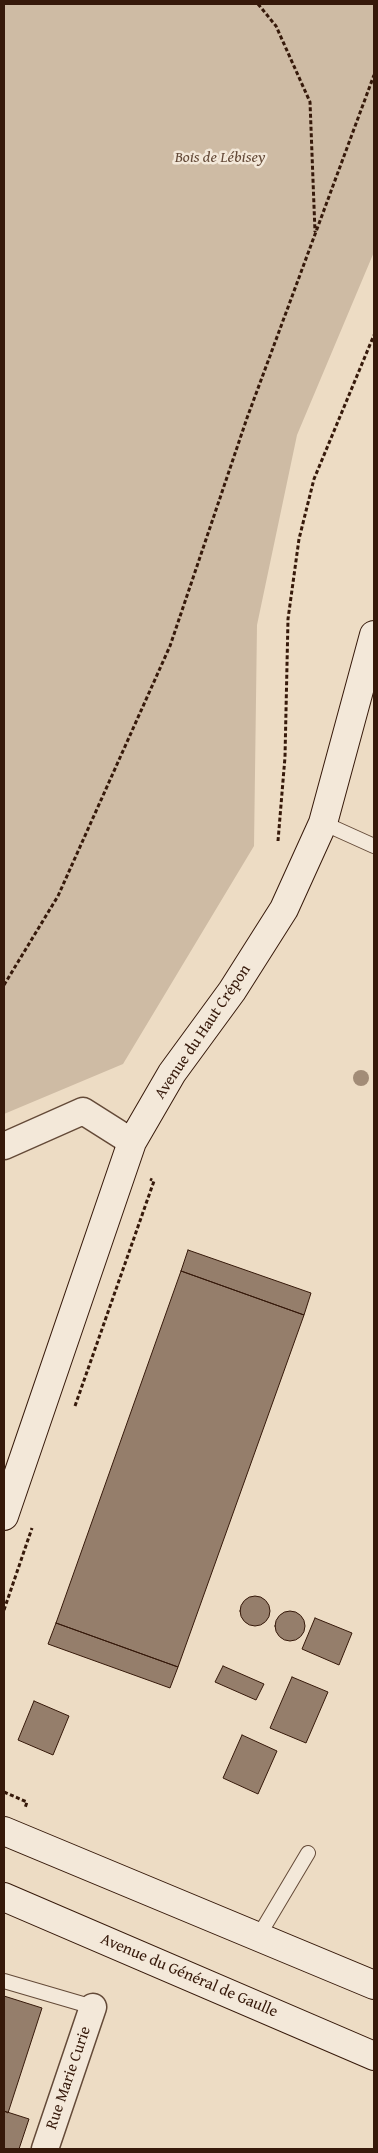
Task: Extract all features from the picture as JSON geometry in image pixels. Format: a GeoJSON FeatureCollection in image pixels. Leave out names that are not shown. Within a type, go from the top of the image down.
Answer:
{"type":"FeatureCollection","features":[{"type":"Feature","properties":{"kind":"street","name":"Avenue du Haut Crépon"},"geometry":{"type":"LineString","coordinates":[[4,1516],[132,1142],[172,1073],[261,948],[284,909],[323,823],[374,635]]}},
{"type":"Feature","properties":{"kind":"street"},"geometry":{"type":"LineString","coordinates":[[4,1146],[83,1111],[132,1142]]}},
{"type":"Feature","properties":{"kind":"street"},"geometry":{"type":"LineString","coordinates":[[13,1824],[258,1937],[374,1986]]}},
{"type":"Feature","properties":{"kind":"street","name":"Avenue du Général de Gaulle"},"geometry":{"type":"LineString","coordinates":[[4,1897],[374,2056]]}},
{"type":"Feature","properties":{"kind":"street","name":"Rue Marie Curie"},"geometry":{"type":"LineString","coordinates":[[46,2149],[93,2007]]}},
{"type":"Feature","properties":{"kind":"lane"},"geometry":{"type":"LineString","coordinates":[[323,823],[374,846]]}},
{"type":"Feature","properties":{"kind":"lane"},"geometry":{"type":"LineString","coordinates":[[258,1937],[308,1853]]}},
{"type":"Feature","properties":{"kind":"lane"},"geometry":{"type":"LineString","coordinates":[[4,1981],[93,2007]]}},
{"type":"Feature","properties":{"kind":"path"},"geometry":{"type":"LineString","coordinates":[[258,4],[276,26],[310,102],[315,234]]}},
{"type":"Feature","properties":{"kind":"path"},"geometry":{"type":"LineString","coordinates":[[4,985],[58,896],[170,646],[247,418],[374,75]]}},
{"type":"Feature","properties":{"kind":"path"},"geometry":{"type":"LineString","coordinates":[[278,841],[285,757],[288,619],[299,539],[314,479],[374,335]]}},
{"type":"Feature","properties":{"kind":"path"},"geometry":{"type":"LineString","coordinates":[[4,1792],[27,1802],[13,1824]]}},
{"type":"Feature","properties":{"kind":"green space","name":"Bois de Lébisey"},"geometry":{"type":"Polygon","coordinates":[[[4,4],[374,4],[374,252],[297,435],[257,625],[254,846],[123,1064],[4,1114],[4,4]]]}},
{"type":"Feature","properties":{"kind":"building"},"geometry":{"type":"Polygon","coordinates":[[[188,1250],[311,1293],[304,1315],[181,1271],[188,1250]]]}},
{"type":"Feature","properties":{"kind":"building"},"geometry":{"type":"Polygon","coordinates":[[[181,1271],[304,1315],[178,1667],[56,1623],[181,1271]]]}},
{"type":"Feature","properties":{"kind":"building"},"geometry":{"type":"Polygon","coordinates":[[[255,1596],[266,1600],[270,1611],[266,1622],[255,1626],[244,1622],[240,1611],[244,1600],[255,1596]]]}},
{"type":"Feature","properties":{"kind":"building"},"geometry":{"type":"Polygon","coordinates":[[[290,1611],[301,1615],[305,1626],[301,1637],[290,1641],[279,1637],[275,1626],[279,1615],[290,1611]]]}},
{"type":"Feature","properties":{"kind":"building"},"geometry":{"type":"Polygon","coordinates":[[[315,1618],[352,1633],[339,1665],[302,1649],[315,1618]]]}},
{"type":"Feature","properties":{"kind":"building"},"geometry":{"type":"Polygon","coordinates":[[[56,1623],[178,1667],[170,1688],[48,1644],[56,1623]]]}},
{"type":"Feature","properties":{"kind":"building"},"geometry":{"type":"Polygon","coordinates":[[[223,1666],[264,1684],[256,1700],[215,1682],[223,1666]]]}},
{"type":"Feature","properties":{"kind":"building"},"geometry":{"type":"Polygon","coordinates":[[[292,1677],[328,1692],[306,1743],[270,1728],[292,1677]]]}},
{"type":"Feature","properties":{"kind":"building"},"geometry":{"type":"Polygon","coordinates":[[[34,1701],[69,1716],[53,1755],[18,1740],[34,1701]]]}},
{"type":"Feature","properties":{"kind":"building"},"geometry":{"type":"Polygon","coordinates":[[[242,1735],[277,1751],[258,1794],[223,1778],[242,1735]]]}},
{"type":"Feature","properties":{"kind":"building"},"geometry":{"type":"Polygon","coordinates":[[[4,1996],[42,2008],[8,2113],[4,2111],[4,1996]]]}},
{"type":"Feature","properties":{"kind":"building"},"geometry":{"type":"Polygon","coordinates":[[[4,2111],[29,2119],[19,2149],[4,2149],[4,2111]]]}}]}
